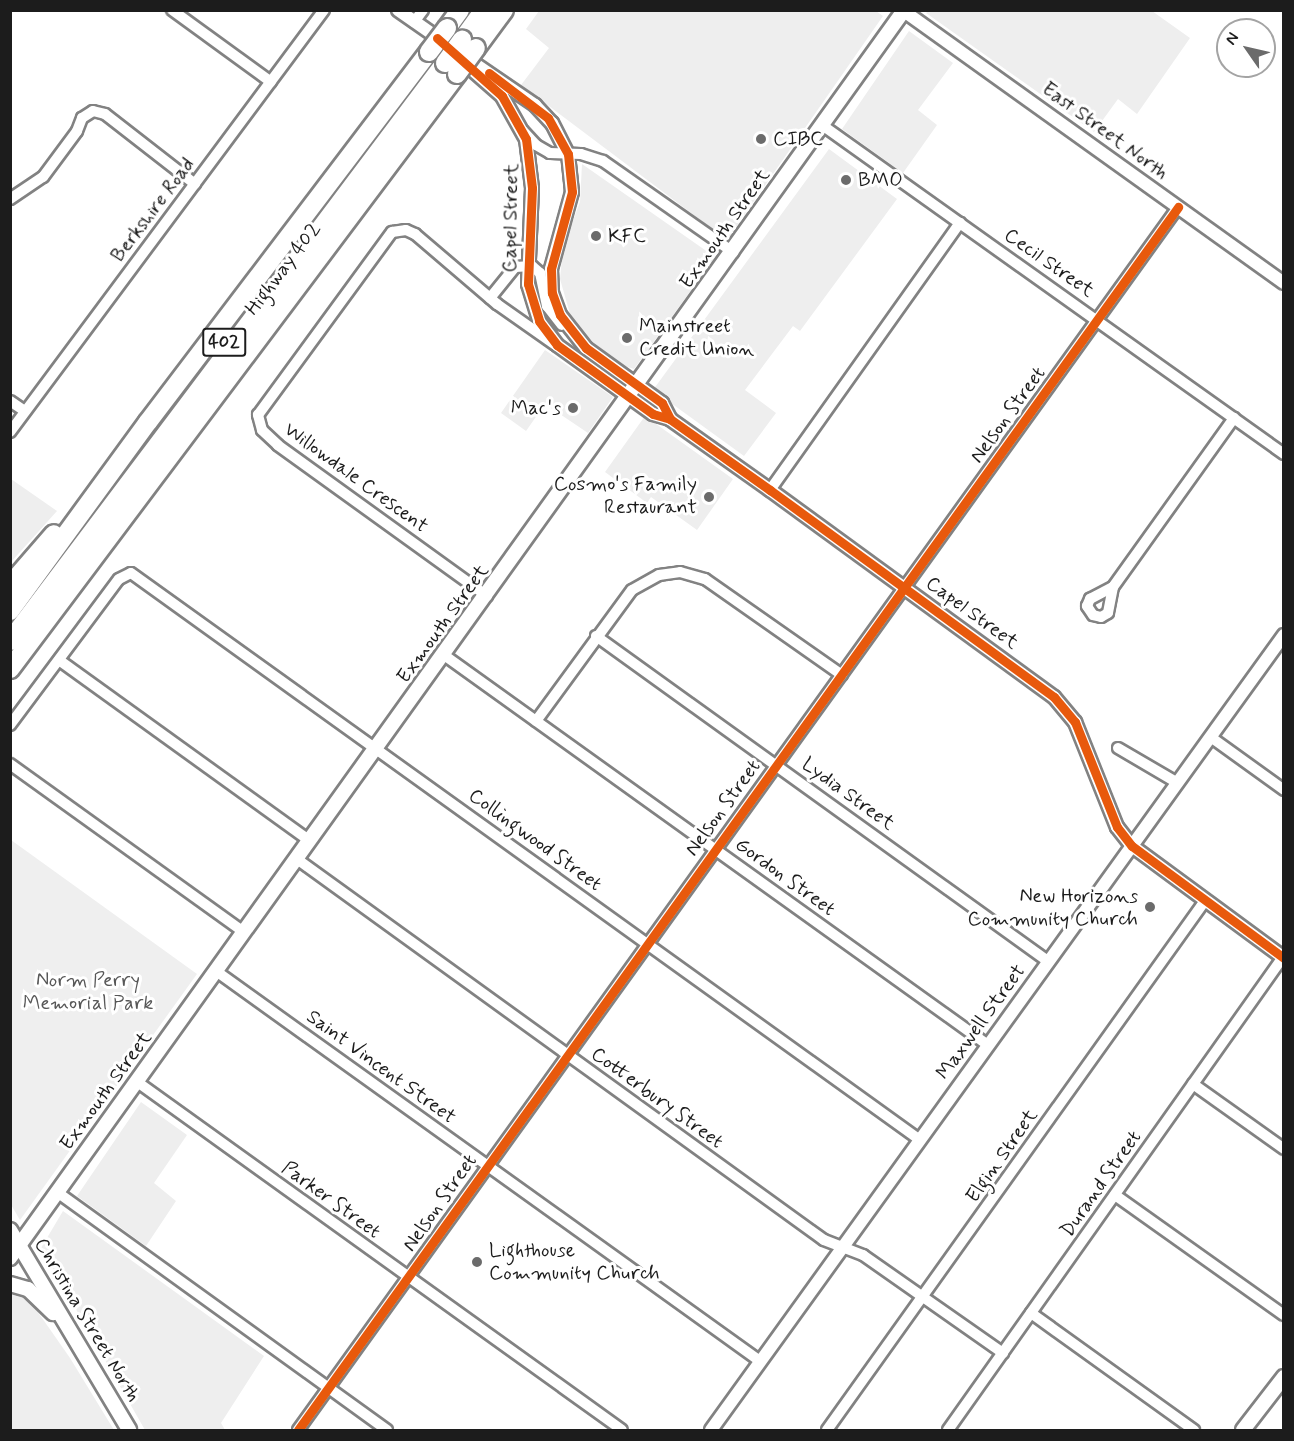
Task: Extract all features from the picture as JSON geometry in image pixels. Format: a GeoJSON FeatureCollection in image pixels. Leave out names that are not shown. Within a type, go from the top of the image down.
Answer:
{"type":"FeatureCollection","features":[{"type":"Feature","properties":{"kind":"highway"},"geometry":{"type":"LineString","coordinates":[[10,641],[449,48],[460,10]]}},
{"type":"Feature","properties":{"kind":"highway","name":"Highway 402"},"geometry":{"type":"LineString","coordinates":[[10,669],[211,403],[449,48],[472,10]]}},
{"type":"Feature","properties":{"kind":"highway"},"geometry":{"type":"LineString","coordinates":[[10,585],[148,423],[449,48],[484,10]]}},
{"type":"Feature","properties":{"kind":"highway","name":"Highway 402"},"geometry":{"type":"LineString","coordinates":[[10,626],[449,48],[504,10]]}},
{"type":"Feature","properties":{"kind":"highway"},"geometry":{"type":"LineString","coordinates":[[10,685],[149,498],[211,403]]}},
{"type":"Feature","properties":{"kind":"highway"},"geometry":{"type":"LineString","coordinates":[[10,611],[148,423]]}},
{"type":"Feature","properties":{"kind":"main road","name":"Exmouth Street"},"geometry":{"type":"LineString","coordinates":[[10,1258],[630,398],[904,11]]}},
{"type":"Feature","properties":{"kind":"main road","name":"Christina Street North"},"geometry":{"type":"LineString","coordinates":[[10,1230],[129,1431]]}},
{"type":"Feature","properties":{"kind":"main road"},"geometry":{"type":"LineString","coordinates":[[10,1284],[27,1289],[67,1328]]}},
{"type":"Feature","properties":{"kind":"main road"},"geometry":{"type":"LineString","coordinates":[[1244,1431],[1281,1386]]}},
{"type":"Feature","properties":{"kind":"street"},"geometry":{"type":"LineString","coordinates":[[172,10],[271,82]]}},
{"type":"Feature","properties":{"kind":"street","name":"Berkshire Road"},"geometry":{"type":"LineString","coordinates":[[10,432],[324,10]]}},
{"type":"Feature","properties":{"kind":"street"},"geometry":{"type":"LineString","coordinates":[[398,10],[449,48]]}},
{"type":"Feature","properties":{"kind":"street"},"geometry":{"type":"LineString","coordinates":[[414,22],[423,10]]}},
{"type":"Feature","properties":{"kind":"street","name":"East Street North"},"geometry":{"type":"LineString","coordinates":[[904,11],[1284,283]]}},
{"type":"Feature","properties":{"kind":"street","name":"Capel Street"},"geometry":{"type":"LineString","coordinates":[[449,48],[502,96],[521,128],[529,150],[532,188],[526,264],[535,311],[557,345]]}},
{"type":"Feature","properties":{"kind":"street","name":"Capel Street"},"geometry":{"type":"LineString","coordinates":[[449,48],[535,105],[557,131],[568,154],[572,192],[551,269],[556,305],[574,335]]}},
{"type":"Feature","properties":{"kind":"street"},"geometry":{"type":"LineString","coordinates":[[10,199],[43,177],[78,132],[82,118],[93,111],[105,114],[195,184]]}},
{"type":"Feature","properties":{"kind":"street","name":"Cecil Street"},"geometry":{"type":"LineString","coordinates":[[822,125],[1284,453]]}},
{"type":"Feature","properties":{"kind":"street"},"geometry":{"type":"LineString","coordinates":[[521,128],[545,151],[603,161]]}},
{"type":"Feature","properties":{"kind":"street"},"geometry":{"type":"LineString","coordinates":[[557,131],[572,148],[603,161],[733,252]]}},
{"type":"Feature","properties":{"kind":"street","name":"Nelson Street"},"geometry":{"type":"LineString","coordinates":[[298,1431],[1178,207]]}},
{"type":"Feature","properties":{"kind":"street"},"geometry":{"type":"LineString","coordinates":[[770,490],[960,223]]}},
{"type":"Feature","properties":{"kind":"street","name":"Capel Street"},"geometry":{"type":"LineString","coordinates":[[399,230],[415,234],[490,297],[630,398],[653,414],[670,419],[1027,675],[1075,722],[1117,827],[1132,846],[1204,902],[1283,958]]}},
{"type":"Feature","properties":{"kind":"street","name":"Willowdale Crescent"},"geometry":{"type":"LineString","coordinates":[[399,230],[385,237],[262,406],[259,424],[278,445],[487,596]]}},
{"type":"Feature","properties":{"kind":"street","name":"Capel Street"},"geometry":{"type":"LineString","coordinates":[[490,297],[515,267],[526,264],[537,269],[547,306],[574,335],[662,403],[670,419]]}},
{"type":"Feature","properties":{"kind":"street"},"geometry":{"type":"LineString","coordinates":[[10,400],[25,411]]}},
{"type":"Feature","properties":{"kind":"street"},"geometry":{"type":"LineString","coordinates":[[1113,587],[1234,418]]}},
{"type":"Feature","properties":{"kind":"street"},"geometry":{"type":"LineString","coordinates":[[536,721],[596,636],[632,590],[659,575],[680,572],[705,579],[842,675]]}},
{"type":"Feature","properties":{"kind":"street","name":"Collingwood Street"},"geometry":{"type":"LineString","coordinates":[[59,660],[113,587],[127,574],[138,577],[920,1140]]}},
{"type":"Feature","properties":{"kind":"street","name":"Maxwell Street"},"geometry":{"type":"LineString","coordinates":[[711,1431],[1284,635]]}},
{"type":"Feature","properties":{"kind":"street","name":"Lydia Street"},"geometry":{"type":"LineString","coordinates":[[596,636],[1049,962]]}},
{"type":"Feature","properties":{"kind":"street","name":"Gordon Street"},"geometry":{"type":"LineString","coordinates":[[444,655],[988,1045]]}},
{"type":"Feature","properties":{"kind":"street"},"geometry":{"type":"LineString","coordinates":[[10,725],[59,660],[310,841]]}},
{"type":"Feature","properties":{"kind":"street"},"geometry":{"type":"LineString","coordinates":[[1212,738],[1284,789]]}},
{"type":"Feature","properties":{"kind":"street"},"geometry":{"type":"LineString","coordinates":[[1118,748],[1178,783]]}},
{"type":"Feature","properties":{"kind":"street"},"geometry":{"type":"LineString","coordinates":[[10,764],[244,932]]}},
{"type":"Feature","properties":{"kind":"street","name":"Cotterbury Street"},"geometry":{"type":"LineString","coordinates":[[297,860],[824,1240],[863,1255],[1003,1353]]}},
{"type":"Feature","properties":{"kind":"street","name":"Elgin Street"},"geometry":{"type":"LineString","coordinates":[[827,1431],[1204,902]]}},
{"type":"Feature","properties":{"kind":"street","name":"Durand Street"},"geometry":{"type":"LineString","coordinates":[[948,1431],[1283,958]]}},
{"type":"Feature","properties":{"kind":"street","name":"Saint Vincent Street"},"geometry":{"type":"LineString","coordinates":[[216,971],[760,1361]]}},
{"type":"Feature","properties":{"kind":"street","name":"Parker Street"},"geometry":{"type":"LineString","coordinates":[[136,1082],[622,1431]]}},
{"type":"Feature","properties":{"kind":"street"},"geometry":{"type":"LineString","coordinates":[[1193,1084],[1284,1149]]}},
{"type":"Feature","properties":{"kind":"street"},"geometry":{"type":"LineString","coordinates":[[57,1192],[387,1431]]}},
{"type":"Feature","properties":{"kind":"street"},"geometry":{"type":"LineString","coordinates":[[1115,1195],[1284,1315]]}},
{"type":"Feature","properties":{"kind":"street"},"geometry":{"type":"LineString","coordinates":[[1031,1313],[1194,1431]]}},
{"type":"Feature","properties":{"kind":"shaded area"},"geometry":{"type":"Polygon","coordinates":[[[539,11],[876,11],[883,16],[727,240],[521,85],[549,48],[526,29],[539,11]]]}},
{"type":"Feature","properties":{"kind":"shaded area"},"geometry":{"type":"Polygon","coordinates":[[[928,11],[1152,11],[1190,38],[1137,114],[1118,99],[1094,132],[926,13],[928,11]]]}},
{"type":"Feature","properties":{"kind":"shaded area"},"geometry":{"type":"Polygon","coordinates":[[[909,31],[953,63],[918,110],[937,125],[903,173],[842,129],[909,31]]]}},
{"type":"Feature","properties":{"kind":"shaded area"},"geometry":{"type":"Polygon","coordinates":[[[829,149],[897,199],[800,331],[793,326],[745,390],[776,413],[744,456],[653,390],[829,149]]]}},
{"type":"Feature","properties":{"kind":"shaded area"},"geometry":{"type":"Polygon","coordinates":[[[582,164],[715,257],[634,369],[613,362],[572,321],[560,279],[563,247],[580,202],[582,164]]]}},
{"type":"Feature","properties":{"kind":"shaded area"},"geometry":{"type":"Polygon","coordinates":[[[545,350],[613,397],[588,433],[545,404],[526,431],[501,413],[545,350]]]}},
{"type":"Feature","properties":{"kind":"shaded area"},"geometry":{"type":"Polygon","coordinates":[[[645,416],[733,479],[697,530],[651,497],[647,503],[605,472],[645,416]]]}},
{"type":"Feature","properties":{"kind":"shaded area"},"geometry":{"type":"Polygon","coordinates":[[[11,479],[57,511],[11,562],[11,479]]]}},
{"type":"Feature","properties":{"kind":"shaded area"},"geometry":{"type":"Polygon","coordinates":[[[141,1102],[187,1135],[154,1183],[176,1201],[146,1246],[77,1196],[141,1102]]]}},
{"type":"Feature","properties":{"kind":"shaded area"},"geometry":{"type":"Polygon","coordinates":[[[63,1211],[264,1356],[221,1423],[225,1430],[145,1430],[41,1248],[63,1211]]]}},
{"type":"Feature","properties":{"kind":"shaded area"},"geometry":{"type":"Polygon","coordinates":[[[11,1295],[26,1295],[70,1358],[114,1430],[11,1430],[11,1295]]]}},
{"type":"Feature","properties":{"kind":"green space","name":"Norm Perry Memorial Park"},"geometry":{"type":"Polygon","coordinates":[[[11,840],[197,974],[20,1220],[10,1203],[11,840]]]}},
{"type":"Feature","properties":{"kind":"cycle path"},"geometry":{"type":"LineString","coordinates":[[437,38],[502,96],[526,139],[532,188],[528,284],[539,321],[557,345],[653,414],[670,419],[1054,697],[1075,722],[1117,827],[1132,846],[1284,958]]}},
{"type":"Feature","properties":{"kind":"cycle path"},"geometry":{"type":"LineString","coordinates":[[489,73],[548,118],[568,154],[572,192],[551,269],[552,293],[560,315],[586,348],[662,403],[670,419]]}},
{"type":"Feature","properties":{"kind":"cycle path"},"geometry":{"type":"LineString","coordinates":[[298,1430],[1178,207]]}},
{"type":"Feature","properties":{"kind":"place","name":"CIBC"},"geometry":{"type":"Point","coordinates":[761,139]}},
{"type":"Feature","properties":{"kind":"place","name":"BMO"},"geometry":{"type":"Point","coordinates":[846,180]}},
{"type":"Feature","properties":{"kind":"place","name":"KFC"},"geometry":{"type":"Point","coordinates":[596,236]}},
{"type":"Feature","properties":{"kind":"place","name":"Mainstreet Credit Union"},"geometry":{"type":"Point","coordinates":[627,338]}},
{"type":"Feature","properties":{"kind":"place","name":"Mac's"},"geometry":{"type":"Point","coordinates":[573,408]}},
{"type":"Feature","properties":{"kind":"place","name":"Cosmo's Family Restaurant"},"geometry":{"type":"Point","coordinates":[709,497]}},
{"type":"Feature","properties":{"kind":"place","name":"New Horizons Community Church"},"geometry":{"type":"Point","coordinates":[1150,907]}},
{"type":"Feature","properties":{"kind":"place","name":"Lighthouse Community Church"},"geometry":{"type":"Point","coordinates":[477,1262]}}]}
